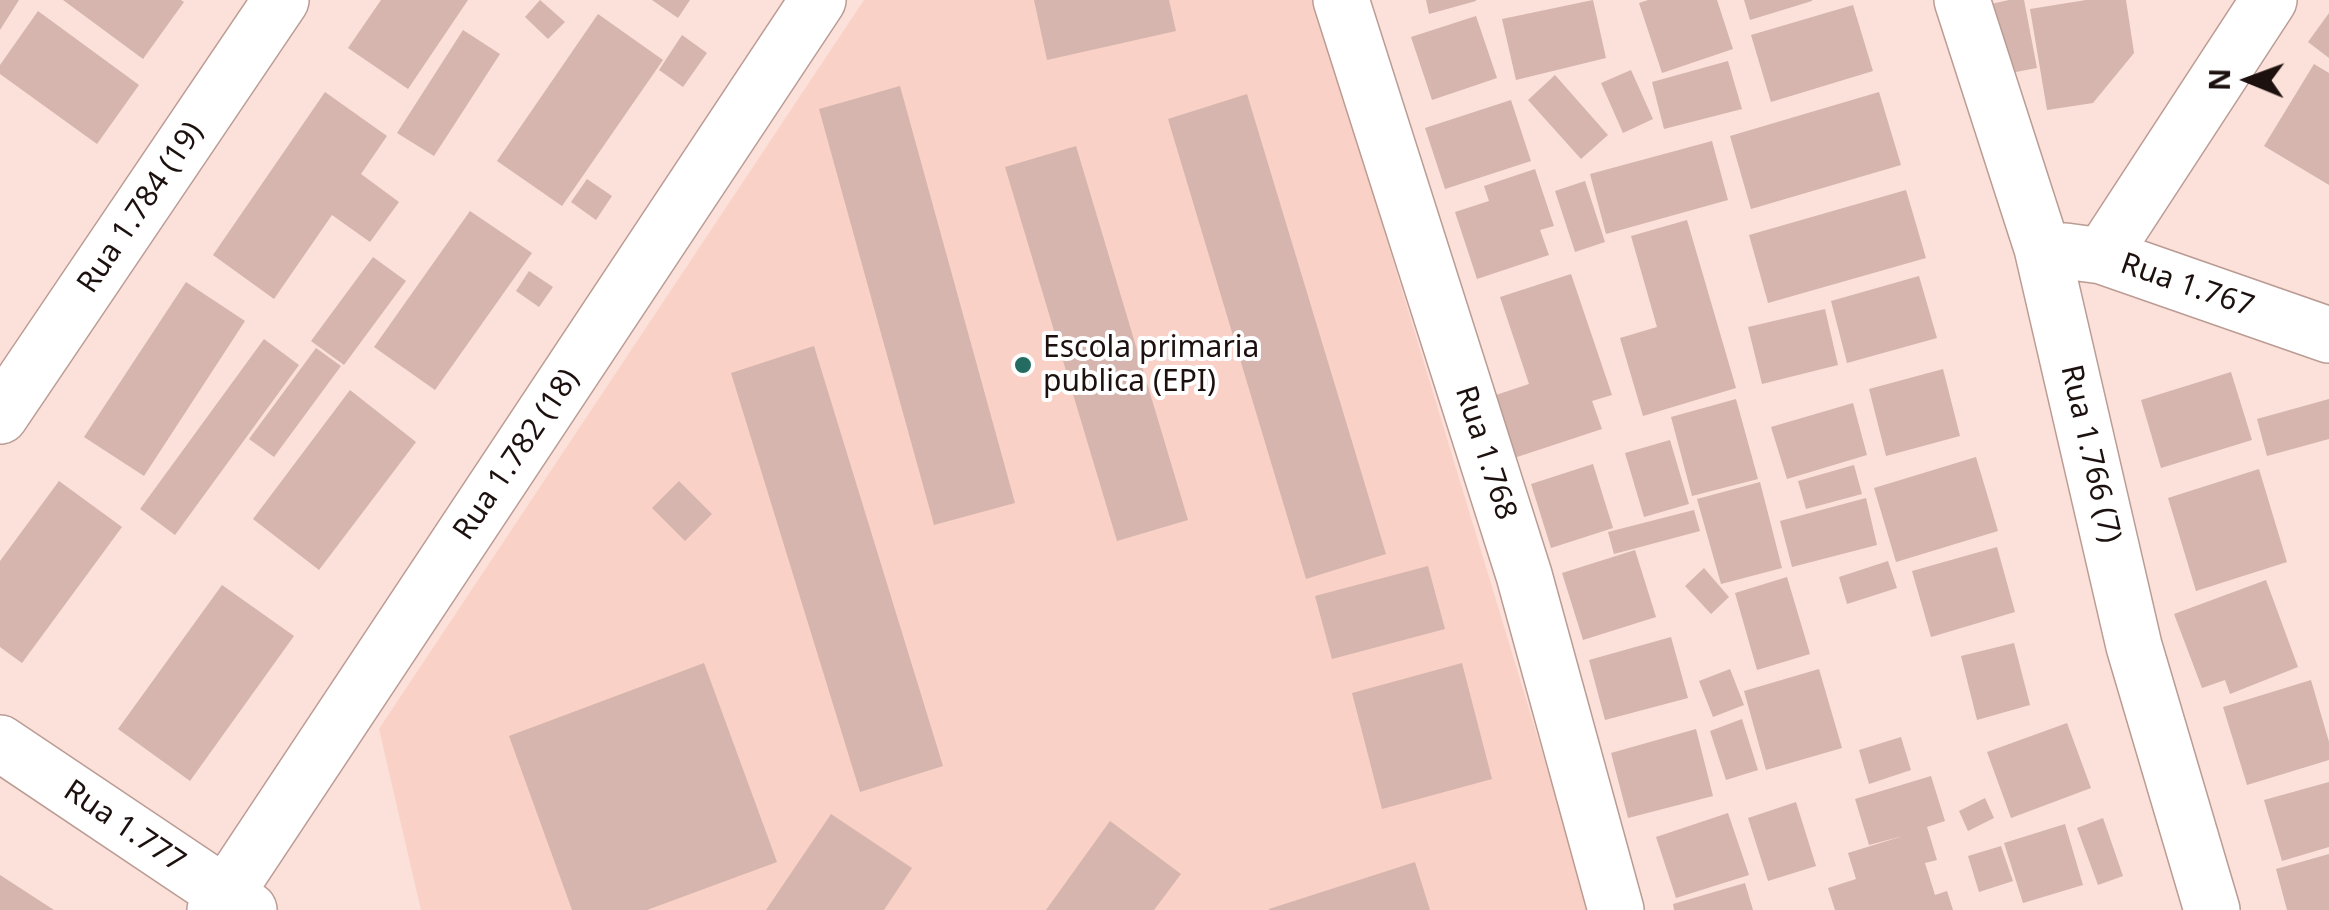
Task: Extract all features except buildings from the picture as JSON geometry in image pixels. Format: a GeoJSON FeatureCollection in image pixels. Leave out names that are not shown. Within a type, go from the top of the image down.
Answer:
{"type":"FeatureCollection","features":[{"type":"Feature","properties":{"kind":"street","name":"Rua 1.784 (19)"},"geometry":{"type":"LineString","coordinates":[[0,416],[281,0]]}},
{"type":"Feature","properties":{"kind":"street","name":"Rua 1.782 (18)"},"geometry":{"type":"LineString","coordinates":[[230,905],[818,0]]}},
{"type":"Feature","properties":{"kind":"street","name":"Rua 1.768"},"geometry":{"type":"LineString","coordinates":[[1341,0],[1524,575],[1616,910]]}},
{"type":"Feature","properties":{"kind":"street","name":"Rua 1.766 (7)"},"geometry":{"type":"LineString","coordinates":[[1962,0],[2042,248],[2134,646],[2212,910]]}},
{"type":"Feature","properties":{"kind":"street"},"geometry":{"type":"LineString","coordinates":[[2102,256],[2269,0]]}},
{"type":"Feature","properties":{"kind":"street","name":"Rua 1.767"},"geometry":{"type":"LineString","coordinates":[[2042,248],[2102,256],[2329,335]]}},
{"type":"Feature","properties":{"kind":"street","name":"Rua 1.777"},"geometry":{"type":"LineString","coordinates":[[0,743],[230,905]]}},
{"type":"Feature","properties":{"kind":"shaded area","name":"Escola primaria publica (EPI)"},"geometry":{"type":"Polygon","coordinates":[[[864,0],[1314,0],[1590,910],[421,910],[379,729],[864,0]]]}},
{"type":"Feature","properties":{"kind":"place","name":"Escola primaria publica (EPI)"},"geometry":{"type":"Point","coordinates":[1023,365]}}]}
